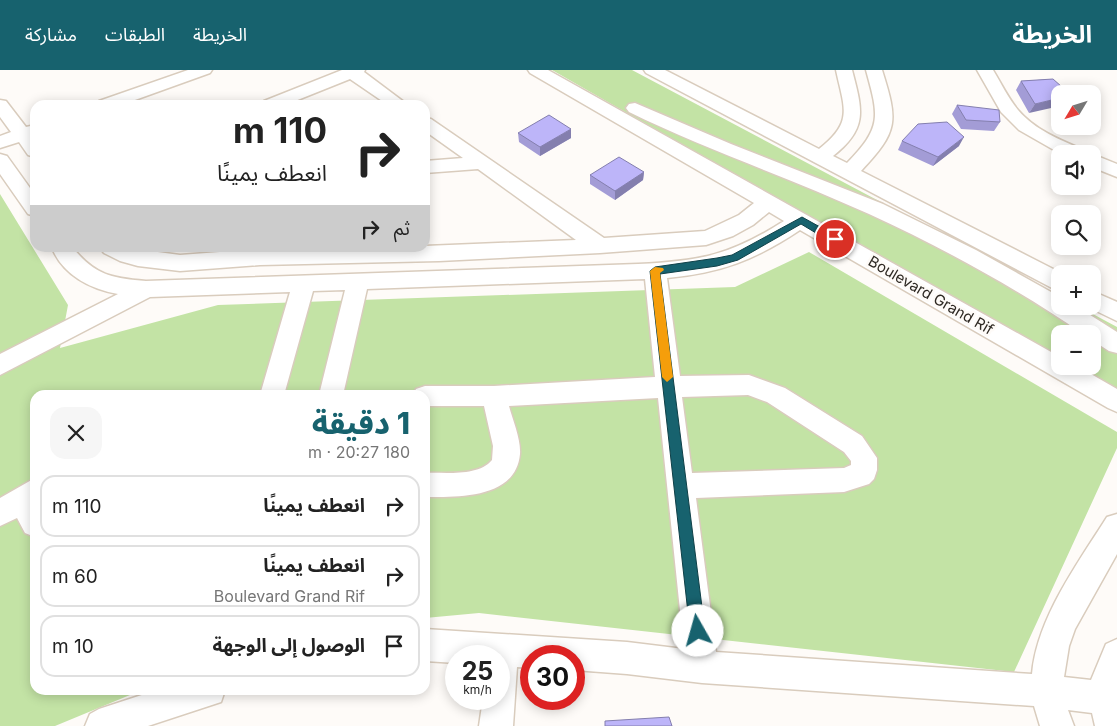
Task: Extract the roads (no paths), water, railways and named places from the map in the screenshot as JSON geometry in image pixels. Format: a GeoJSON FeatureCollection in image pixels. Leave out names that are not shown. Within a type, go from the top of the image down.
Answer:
{"type":"FeatureCollection","features":[{"type":"Feature","properties":{"kind":"street"},"geometry":{"type":"LineString","coordinates":[[119,100],[204,70]]}},
{"type":"Feature","properties":{"kind":"street","name":"Boulevard Grand Rif"},"geometry":{"type":"LineString","coordinates":[[536,70],[1117,401]]}},
{"type":"Feature","properties":{"kind":"street"},"geometry":{"type":"LineString","coordinates":[[570,70],[610,95],[664,122],[736,154],[876,210],[956,249],[1048,300],[1117,344]]}},
{"type":"Feature","properties":{"kind":"street"},"geometry":{"type":"LineString","coordinates":[[652,70],[1051,277]]}},
{"type":"Feature","properties":{"kind":"street"},"geometry":{"type":"LineString","coordinates":[[821,157],[846,135],[852,125],[852,104],[844,70]]}},
{"type":"Feature","properties":{"kind":"street"},"geometry":{"type":"LineString","coordinates":[[849,172],[879,138],[883,129],[884,115],[881,95],[874,70]]}},
{"type":"Feature","properties":{"kind":"street"},"geometry":{"type":"LineString","coordinates":[[985,70],[1012,114],[1038,135],[1059,145]]}},
{"type":"Feature","properties":{"kind":"street"},"geometry":{"type":"LineString","coordinates":[[282,100],[354,71],[392,100]]}},
{"type":"Feature","properties":{"kind":"street"},"geometry":{"type":"LineString","coordinates":[[0,105],[28,132],[0,142]]}},
{"type":"Feature","properties":{"kind":"street"},"geometry":{"type":"LineString","coordinates":[[430,126],[600,246]]}},
{"type":"Feature","properties":{"kind":"street"},"geometry":{"type":"LineString","coordinates":[[0,160],[30,202]]}},
{"type":"Feature","properties":{"kind":"street"},"geometry":{"type":"LineString","coordinates":[[430,168],[484,163]]}},
{"type":"Feature","properties":{"kind":"street"},"geometry":{"type":"LineString","coordinates":[[1101,164],[1117,170]]}},
{"type":"Feature","properties":{"kind":"street"},"geometry":{"type":"LineString","coordinates":[[430,250],[600,246],[706,238],[726,231],[746,220],[769,202]]}},
{"type":"Feature","properties":{"kind":"street"},"geometry":{"type":"LineString","coordinates":[[65,252],[87,276],[107,285],[148,289],[655,271],[717,262],[735,257],[802,220]]}},
{"type":"Feature","properties":{"kind":"street"},"geometry":{"type":"LineString","coordinates":[[118,252],[138,258],[180,263],[262,252],[356,252]]}},
{"type":"Feature","properties":{"kind":"street"},"geometry":{"type":"LineString","coordinates":[[242,286],[262,252]]}},
{"type":"Feature","properties":{"kind":"street"},"geometry":{"type":"LineString","coordinates":[[0,365],[148,289],[180,263]]}},
{"type":"Feature","properties":{"kind":"street"},"geometry":{"type":"LineString","coordinates":[[655,271],[702,667]]}},
{"type":"Feature","properties":{"kind":"street"},"geometry":{"type":"LineString","coordinates":[[332,390],[358,281]]}},
{"type":"Feature","properties":{"kind":"street"},"geometry":{"type":"LineString","coordinates":[[273,390],[304,283]]}},
{"type":"Feature","properties":{"kind":"street"},"geometry":{"type":"LineString","coordinates":[[1101,304],[1117,312]]}},
{"type":"Feature","properties":{"kind":"street"},"geometry":{"type":"LineString","coordinates":[[430,396],[494,396],[668,386],[749,385],[776,395],[854,444],[864,458],[864,470],[859,475],[844,480],[680,486]]}},
{"type":"Feature","properties":{"kind":"street"},"geometry":{"type":"LineString","coordinates":[[430,485],[480,482],[495,475],[504,464],[507,454],[494,396]]}},
{"type":"Feature","properties":{"kind":"street"},"geometry":{"type":"LineString","coordinates":[[19,501],[30,517]]}},
{"type":"Feature","properties":{"kind":"street"},"geometry":{"type":"LineString","coordinates":[[1057,726],[1046,691],[1050,660],[1060,630],[1117,526]]}},
{"type":"Feature","properties":{"kind":"street"},"geometry":{"type":"LineString","coordinates":[[430,645],[445,646]]}},
{"type":"Feature","properties":{"kind":"street"},"geometry":{"type":"LineString","coordinates":[[510,651],[627,658],[702,667],[1046,691],[1109,712],[1108,674],[1117,655]]}},
{"type":"Feature","properties":{"kind":"street"},"geometry":{"type":"LineString","coordinates":[[102,726],[111,721],[193,695]]}},
{"type":"Feature","properties":{"kind":"street"},"geometry":{"type":"LineString","coordinates":[[496,726],[498,710]]}}]}
